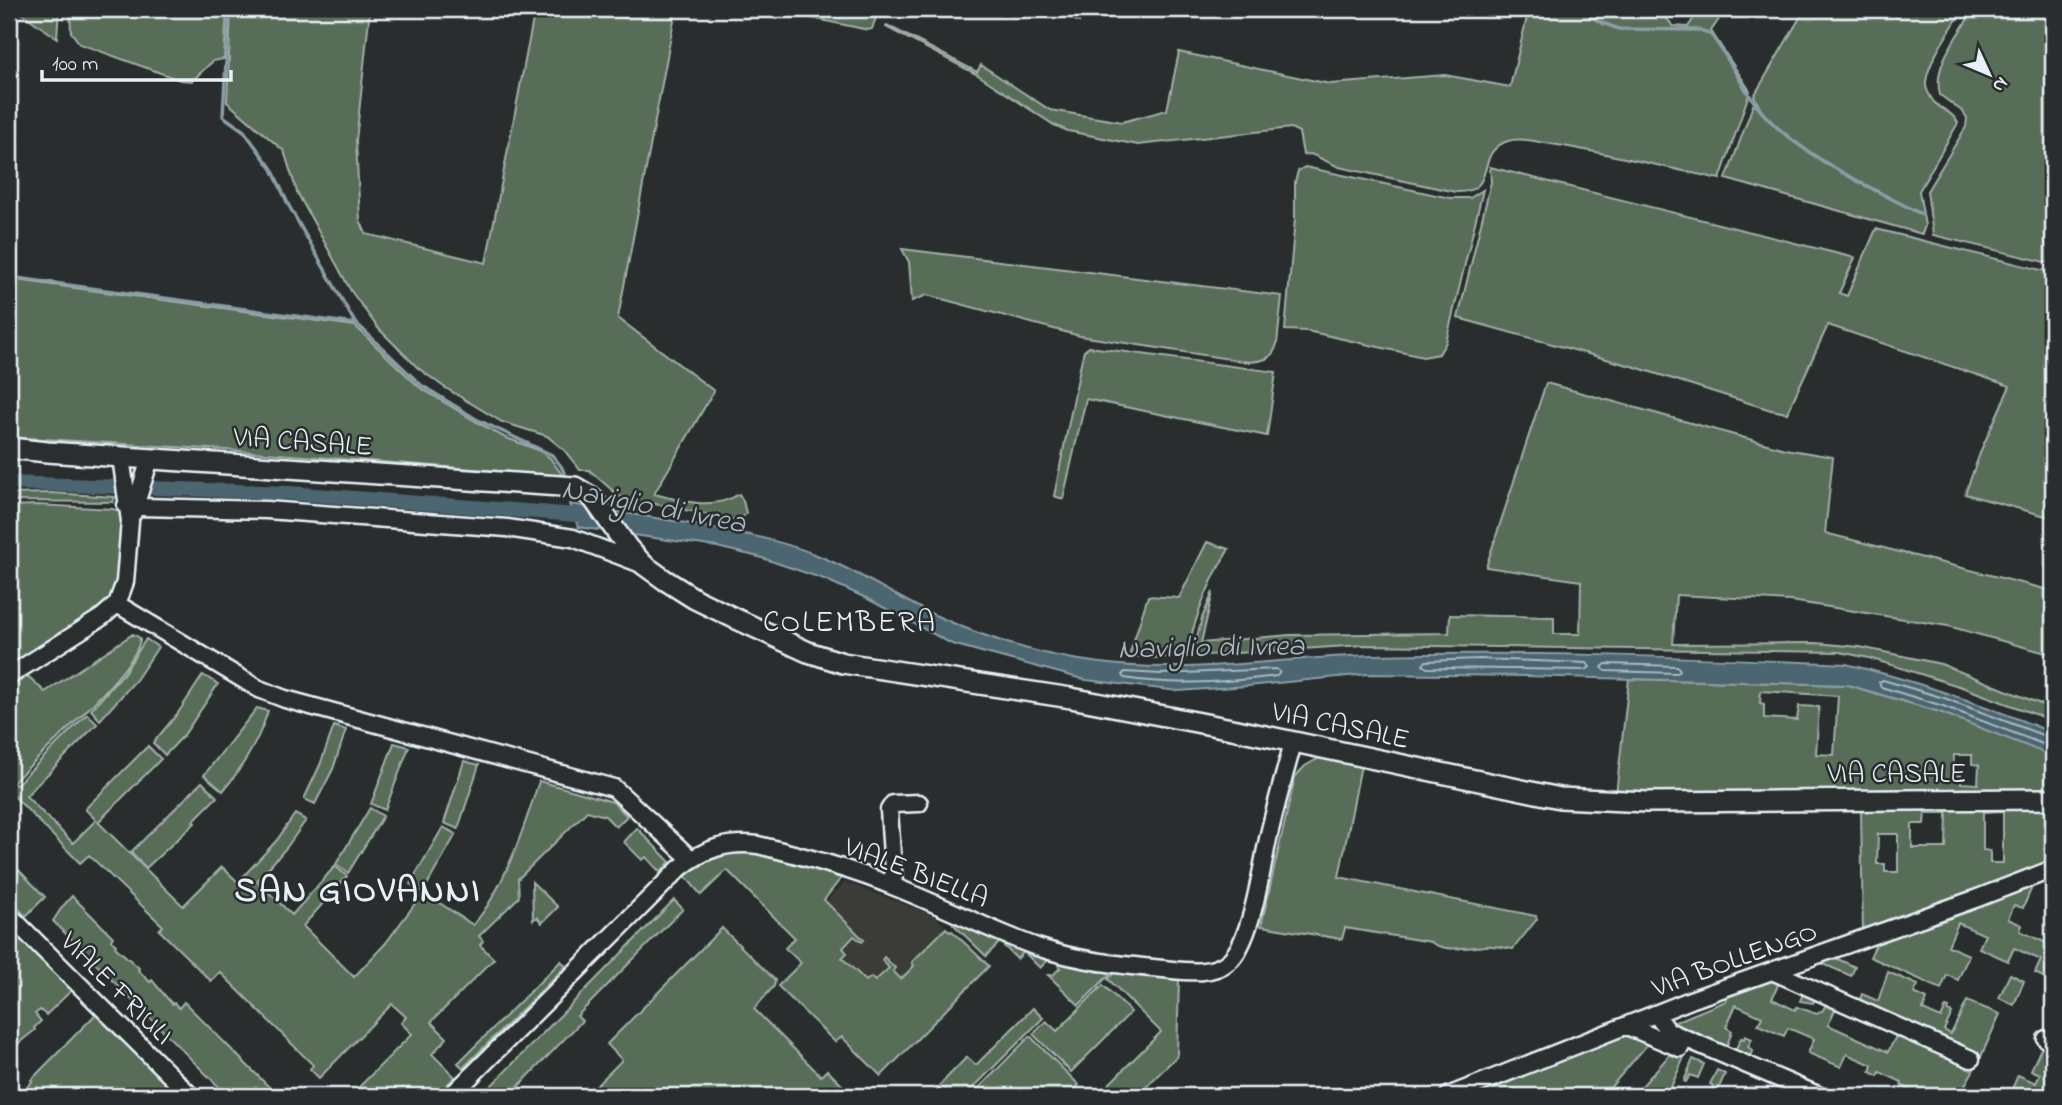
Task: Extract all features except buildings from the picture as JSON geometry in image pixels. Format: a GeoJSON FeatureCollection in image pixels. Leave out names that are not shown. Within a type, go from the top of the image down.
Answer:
{"type":"FeatureCollection","features":[{"type":"Feature","properties":{"kind":"main road","name":"VIA CASALE"},"geometry":{"type":"LineString","coordinates":[[9,448],[146,468],[538,483],[575,487],[592,497],[628,548],[644,565],[695,599],[808,652],[843,663],[1070,698],[1237,730],[1560,798],[1603,802],[2053,799]]}},
{"type":"Feature","properties":{"kind":"street"},"geometry":{"type":"LineString","coordinates":[[9,676],[102,617],[117,604],[125,582],[131,505],[122,465]]}},
{"type":"Feature","properties":{"kind":"street"},"geometry":{"type":"LineString","coordinates":[[131,505],[146,468]]}},
{"type":"Feature","properties":{"kind":"street","name":"VIA CASALE"},"geometry":{"type":"LineString","coordinates":[[131,505],[280,510],[410,523],[507,528],[573,538],[644,565]]}},
{"type":"Feature","properties":{"kind":"street"},"geometry":{"type":"LineString","coordinates":[[117,604],[259,689],[285,699],[614,788],[691,859]]}},
{"type":"Feature","properties":{"kind":"street","name":"VIALE BIELLA"},"geometry":{"type":"LineString","coordinates":[[451,1096],[691,859],[703,851],[743,843],[784,851],[894,886],[998,932],[1061,954],[1089,961],[1147,968],[1202,971],[1217,968],[1229,961],[1241,946],[1248,926],[1293,743]]}},
{"type":"Feature","properties":{"kind":"street"},"geometry":{"type":"LineString","coordinates":[[894,886],[889,810],[893,804],[919,803]]}},
{"type":"Feature","properties":{"kind":"street","name":"VIA BOLLENGO"},"geometry":{"type":"LineString","coordinates":[[1448,1096],[1772,971],[2049,874]]}},
{"type":"Feature","properties":{"kind":"street","name":"VIALE FRIULI"},"geometry":{"type":"LineString","coordinates":[[9,915],[191,1096]]}},
{"type":"Feature","properties":{"kind":"street"},"geometry":{"type":"LineString","coordinates":[[1772,971],[1971,1059]]}},
{"type":"Feature","properties":{"kind":"street"},"geometry":{"type":"LineString","coordinates":[[1656,1014],[1668,1031],[1820,1096]]}},
{"type":"Feature","properties":{"kind":"street"},"geometry":{"type":"LineString","coordinates":[[1628,1026],[1793,1096]]}},
{"type":"Feature","properties":{"kind":"shaded area"},"geometry":{"type":"Polygon","coordinates":[[[845,882],[933,915],[951,933],[875,1009],[797,931],[845,882]]]}},
{"type":"Feature","properties":{"kind":"green space"},"geometry":{"type":"Polygon","coordinates":[[[15,9],[59,9],[57,38],[17,10],[15,9]]]}},
{"type":"Feature","properties":{"kind":"green space"},"geometry":{"type":"Polygon","coordinates":[[[70,9],[227,9],[224,59],[213,61],[192,81],[180,80],[80,44],[71,32],[70,9]]]}},
{"type":"Feature","properties":{"kind":"green space"},"geometry":{"type":"Polygon","coordinates":[[[231,9],[370,9],[356,141],[360,220],[366,234],[486,263],[535,9],[676,9],[618,318],[714,391],[654,494],[687,502],[708,503],[719,502],[739,494],[746,513],[740,521],[620,497],[589,470],[580,470],[564,450],[547,436],[502,422],[444,387],[418,368],[378,328],[351,291],[297,192],[284,151],[227,102],[231,9]]]}},
{"type":"Feature","properties":{"kind":"green space"},"geometry":{"type":"Polygon","coordinates":[[[770,9],[879,9],[872,29],[868,30],[770,9]]]}},
{"type":"Feature","properties":{"kind":"green space"},"geometry":{"type":"Polygon","coordinates":[[[1051,9],[1083,9],[1079,22],[1051,9]]]}},
{"type":"Feature","properties":{"kind":"green space"},"geometry":{"type":"Polygon","coordinates":[[[1529,9],[1654,9],[1653,11],[1673,26],[1688,27],[1700,9],[1726,9],[1711,31],[1750,91],[1720,179],[1594,152],[1518,140],[1497,146],[1477,186],[1469,191],[1456,192],[1339,167],[1311,154],[1303,155],[1299,132],[1291,128],[1138,145],[1068,131],[1054,125],[978,75],[886,27],[887,25],[977,72],[981,65],[1050,110],[1122,122],[1167,110],[1179,52],[1330,84],[1445,75],[1510,87],[1529,9]]]}},
{"type":"Feature","properties":{"kind":"green space"},"geometry":{"type":"Polygon","coordinates":[[[1805,9],[1963,9],[1936,55],[1926,82],[1934,102],[1958,123],[1919,191],[1925,226],[1922,234],[1726,179],[1753,105],[1760,108],[1754,96],[1805,9]]]}},
{"type":"Feature","properties":{"kind":"green space"},"geometry":{"type":"Polygon","coordinates":[[[1974,9],[2053,9],[2053,264],[1933,235],[1927,191],[1966,127],[1967,118],[1940,95],[1940,72],[1948,50],[1974,9]]]}},
{"type":"Feature","properties":{"kind":"green space"},"geometry":{"type":"Polygon","coordinates":[[[1305,167],[1450,198],[1470,198],[1483,190],[1446,342],[1439,354],[1423,357],[1307,331],[1285,330],[1295,219],[1295,182],[1298,171],[1305,167]]]}},
{"type":"Feature","properties":{"kind":"green space"},"geometry":{"type":"Polygon","coordinates":[[[1490,167],[1855,258],[1839,293],[1847,296],[1876,229],[2053,273],[2053,518],[1965,494],[2010,386],[1828,325],[1787,413],[1458,318],[1491,182],[1490,167]]]}},
{"type":"Feature","properties":{"kind":"green space"},"geometry":{"type":"Polygon","coordinates":[[[902,249],[1282,296],[1277,344],[1267,358],[1249,362],[1080,336],[927,295],[912,301],[909,262],[902,249]]]}},
{"type":"Feature","properties":{"kind":"green space"},"geometry":{"type":"Polygon","coordinates":[[[9,279],[355,326],[419,387],[504,437],[538,450],[550,458],[563,476],[225,450],[9,437],[9,279]]]}},
{"type":"Feature","properties":{"kind":"green space"},"geometry":{"type":"Polygon","coordinates":[[[1089,347],[1276,372],[1267,436],[1086,399],[1063,499],[1054,496],[1082,358],[1089,347]]]}},
{"type":"Feature","properties":{"kind":"green space"},"geometry":{"type":"Polygon","coordinates":[[[1546,383],[1785,449],[1833,457],[1825,533],[2053,591],[2053,655],[1948,626],[1791,601],[1676,595],[1673,644],[1816,643],[1860,647],[1941,664],[2053,709],[2053,721],[1962,687],[1869,658],[1840,652],[1364,645],[1192,656],[1202,618],[1213,592],[1201,643],[1289,635],[1449,633],[1450,615],[1554,617],[1554,634],[1580,634],[1581,581],[1486,567],[1546,383]]]}},
{"type":"Feature","properties":{"kind":"green space"},"geometry":{"type":"Polygon","coordinates":[[[50,493],[115,497],[113,502],[9,501],[9,494],[50,493]]]}},
{"type":"Feature","properties":{"kind":"green space"},"geometry":{"type":"Polygon","coordinates":[[[9,506],[113,509],[121,512],[122,552],[119,575],[111,596],[104,605],[9,668],[9,506]]]}},
{"type":"Feature","properties":{"kind":"green space"},"geometry":{"type":"Polygon","coordinates":[[[1207,542],[1229,549],[1203,601],[1186,656],[1129,656],[1148,596],[1179,598],[1207,542]]]}},
{"type":"Feature","properties":{"kind":"green space"},"geometry":{"type":"Polygon","coordinates":[[[133,634],[140,638],[136,651],[124,669],[13,783],[16,785],[87,714],[97,724],[26,796],[73,843],[96,820],[85,809],[148,746],[161,759],[98,822],[183,906],[222,867],[238,882],[277,840],[295,814],[306,820],[257,881],[292,915],[335,866],[347,876],[303,926],[354,977],[385,944],[423,893],[410,884],[443,827],[456,834],[423,892],[473,925],[504,876],[539,781],[613,802],[627,816],[616,827],[605,816],[587,811],[518,879],[519,897],[479,936],[483,941],[480,945],[494,959],[431,1022],[447,1038],[432,1054],[455,1077],[435,1096],[350,1096],[412,1034],[401,1023],[406,1017],[392,1004],[319,1078],[310,1069],[313,1065],[220,972],[211,981],[159,930],[163,926],[89,855],[80,863],[9,791],[9,688],[28,676],[45,692],[133,634]]]}},
{"type":"Feature","properties":{"kind":"green space"},"geometry":{"type":"Polygon","coordinates":[[[146,639],[158,647],[136,680],[100,720],[91,710],[124,673],[146,639]]]}},
{"type":"Feature","properties":{"kind":"green space"},"geometry":{"type":"Polygon","coordinates":[[[203,675],[218,684],[184,735],[165,755],[153,743],[178,713],[203,675]]]}},
{"type":"Feature","properties":{"kind":"green space"},"geometry":{"type":"Polygon","coordinates":[[[1629,679],[1848,685],[1940,712],[2053,756],[2053,794],[1616,794],[1629,679]],[[1761,691],[1760,703],[1764,704],[1764,718],[1797,720],[1799,706],[1819,707],[1816,754],[1834,755],[1838,696],[1761,691]],[[1954,755],[1953,775],[1961,775],[1961,783],[1978,784],[1979,765],[1972,764],[1972,755],[1954,755]]]}},
{"type":"Feature","properties":{"kind":"green space"},"geometry":{"type":"Polygon","coordinates":[[[257,708],[268,711],[260,733],[237,773],[223,791],[204,775],[257,708]]]}},
{"type":"Feature","properties":{"kind":"green space"},"geometry":{"type":"Polygon","coordinates":[[[334,726],[346,730],[333,769],[315,804],[304,799],[334,726]]]}},
{"type":"Feature","properties":{"kind":"green space"},"geometry":{"type":"Polygon","coordinates":[[[394,743],[409,747],[385,810],[371,804],[394,743]]]}},
{"type":"Feature","properties":{"kind":"green space"},"geometry":{"type":"Polygon","coordinates":[[[1321,757],[1361,765],[1339,877],[1536,916],[1537,919],[1513,949],[1488,946],[1450,948],[1431,942],[1345,928],[1342,939],[1261,926],[1295,777],[1305,766],[1321,757]]]}},
{"type":"Feature","properties":{"kind":"green space"},"geometry":{"type":"Polygon","coordinates":[[[464,761],[479,765],[458,829],[444,823],[464,761]]]}},
{"type":"Feature","properties":{"kind":"green space"},"geometry":{"type":"Polygon","coordinates":[[[202,782],[217,797],[193,821],[195,823],[146,868],[131,852],[202,782]]]}},
{"type":"Feature","properties":{"kind":"green space"},"geometry":{"type":"Polygon","coordinates":[[[370,808],[383,816],[348,873],[336,864],[370,808]]]}},
{"type":"Feature","properties":{"kind":"green space"},"geometry":{"type":"Polygon","coordinates":[[[2053,809],[2053,867],[1863,935],[1861,810],[2053,809]],[[2003,811],[1983,812],[1983,850],[1990,851],[1990,863],[2003,863],[2003,811]],[[1925,813],[1924,824],[1912,824],[1912,848],[1946,848],[1947,813],[1925,813]],[[1878,834],[1877,864],[1885,864],[1885,872],[1898,872],[1898,834],[1878,834]]]}},
{"type":"Feature","properties":{"kind":"green space"},"geometry":{"type":"Polygon","coordinates":[[[637,828],[670,862],[660,872],[646,857],[642,860],[624,842],[637,828]]]}},
{"type":"Feature","properties":{"kind":"green space"},"geometry":{"type":"Polygon","coordinates":[[[748,852],[774,856],[841,878],[824,900],[864,940],[862,942],[854,936],[843,948],[847,953],[842,958],[866,981],[871,977],[875,981],[889,968],[882,960],[884,957],[901,979],[914,966],[912,962],[946,928],[989,966],[881,1076],[842,1037],[835,1042],[778,986],[801,963],[785,948],[795,938],[727,870],[701,895],[686,877],[696,864],[704,860],[722,854],[748,852]]]}},
{"type":"Feature","properties":{"kind":"green space"},"geometry":{"type":"Polygon","coordinates":[[[9,860],[45,897],[26,916],[9,900],[9,860]]]}},
{"type":"Feature","properties":{"kind":"green space"},"geometry":{"type":"Polygon","coordinates":[[[2035,880],[2023,908],[2014,905],[2008,919],[2022,925],[2020,931],[2053,946],[2053,982],[2035,973],[2041,960],[2014,948],[2008,961],[1979,948],[1985,935],[1958,923],[1948,946],[1969,955],[1958,980],[1947,975],[1941,989],[1870,957],[1879,938],[2035,880]]]}},
{"type":"Feature","properties":{"kind":"green space"},"geometry":{"type":"Polygon","coordinates":[[[532,882],[558,907],[542,923],[537,917],[533,920],[532,882]]]}},
{"type":"Feature","properties":{"kind":"green space"},"geometry":{"type":"Polygon","coordinates":[[[72,896],[113,937],[111,940],[115,947],[139,968],[150,982],[152,980],[172,1004],[179,1008],[184,1002],[278,1096],[228,1096],[53,921],[72,896]]]}},
{"type":"Feature","properties":{"kind":"green space"},"geometry":{"type":"Polygon","coordinates":[[[674,900],[683,909],[577,1016],[582,1021],[509,1096],[481,1096],[674,900]]]}},
{"type":"Feature","properties":{"kind":"green space"},"geometry":{"type":"Polygon","coordinates":[[[9,919],[76,986],[46,1015],[40,1010],[35,1014],[41,1021],[35,1030],[15,1046],[9,1041],[9,919]]]}},
{"type":"Feature","properties":{"kind":"green space"},"geometry":{"type":"Polygon","coordinates":[[[955,922],[1048,960],[1040,968],[1024,952],[1017,959],[1000,942],[986,956],[953,924],[955,922]]]}},
{"type":"Feature","properties":{"kind":"green space"},"geometry":{"type":"Polygon","coordinates":[[[722,928],[775,980],[774,986],[754,1009],[821,1076],[827,1070],[853,1096],[586,1096],[622,1060],[607,1044],[722,928]]]}},
{"type":"Feature","properties":{"kind":"green space"},"geometry":{"type":"Polygon","coordinates":[[[1827,954],[1855,967],[1851,976],[1812,959],[1827,954]]]}},
{"type":"Feature","properties":{"kind":"green space"},"geometry":{"type":"Polygon","coordinates":[[[561,961],[566,966],[463,1068],[458,1063],[561,961]]]}},
{"type":"Feature","properties":{"kind":"green space"},"geometry":{"type":"Polygon","coordinates":[[[1060,963],[1099,972],[1112,972],[1079,1005],[1048,975],[1053,975],[1060,968],[1060,963]]]}},
{"type":"Feature","properties":{"kind":"green space"},"geometry":{"type":"Polygon","coordinates":[[[1115,972],[1179,979],[1177,1056],[1137,1096],[1117,1096],[1107,1086],[1161,1032],[1108,979],[1115,972]]]}},
{"type":"Feature","properties":{"kind":"green space"},"geometry":{"type":"Polygon","coordinates":[[[1888,972],[1918,985],[1914,993],[1927,999],[1923,1010],[1941,1018],[1946,1007],[1949,1008],[1948,1011],[1952,1013],[1944,1030],[1951,1034],[1967,1001],[2000,1014],[1980,1059],[1857,1006],[1862,994],[1878,1001],[1888,972]]]}},
{"type":"Feature","properties":{"kind":"green space"},"geometry":{"type":"Polygon","coordinates":[[[1771,973],[1819,994],[1813,1003],[1800,1001],[1804,991],[1780,980],[1772,999],[1795,1010],[1797,1007],[1817,1014],[1823,1010],[1829,999],[1838,1003],[1828,1025],[1888,1052],[1899,1030],[1977,1064],[1965,1085],[1990,1096],[1906,1096],[1909,1089],[1901,1085],[1902,1082],[1880,1072],[1878,1076],[1870,1072],[1872,1065],[1847,1054],[1841,1067],[1808,1053],[1814,1039],[1788,1028],[1784,1036],[1758,1025],[1762,1017],[1736,1005],[1726,1027],[1732,1031],[1725,1051],[1670,1024],[1726,1001],[1730,990],[1771,973]]]}},
{"type":"Feature","properties":{"kind":"green space"},"geometry":{"type":"Polygon","coordinates":[[[2010,974],[2024,981],[2014,1005],[1999,998],[2010,974]]]}},
{"type":"Feature","properties":{"kind":"green space"},"geometry":{"type":"Polygon","coordinates":[[[1103,985],[1131,1012],[1071,1072],[1033,1034],[1046,1021],[1057,1031],[1103,985]]]}},
{"type":"Feature","properties":{"kind":"green space"},"geometry":{"type":"Polygon","coordinates":[[[1033,1008],[1043,1018],[965,1096],[953,1096],[945,1089],[938,1096],[929,1096],[967,1057],[976,1065],[1033,1008]]]}},
{"type":"Feature","properties":{"kind":"green space"},"geometry":{"type":"Polygon","coordinates":[[[97,1013],[181,1096],[18,1096],[97,1013]]]}},
{"type":"Feature","properties":{"kind":"green space"},"geometry":{"type":"Polygon","coordinates":[[[1628,1029],[1653,1038],[1603,1096],[1458,1096],[1628,1029]]]}},
{"type":"Feature","properties":{"kind":"green space"},"geometry":{"type":"Polygon","coordinates":[[[1030,1036],[1079,1085],[1068,1096],[971,1096],[1030,1036]]]}},
{"type":"Feature","properties":{"kind":"green space"},"geometry":{"type":"Polygon","coordinates":[[[1745,1036],[1752,1039],[1748,1047],[1753,1050],[1747,1061],[1733,1055],[1741,1038],[1744,1039],[1745,1036]]]}},
{"type":"Feature","properties":{"kind":"green space"},"geometry":{"type":"Polygon","coordinates":[[[2043,1044],[2053,1048],[2044,1068],[2050,1072],[2047,1078],[2053,1080],[2053,1096],[2009,1096],[2018,1075],[2036,1083],[2040,1074],[2031,1070],[2043,1044]]]}},
{"type":"Feature","properties":{"kind":"green space"},"geometry":{"type":"Polygon","coordinates":[[[1674,1050],[1685,1055],[1668,1094],[1672,1096],[1633,1096],[1674,1050]]]}},
{"type":"Feature","properties":{"kind":"green space"},"geometry":{"type":"Polygon","coordinates":[[[1693,1059],[1704,1064],[1698,1078],[1690,1075],[1686,1082],[1684,1081],[1693,1059]]]}},
{"type":"Feature","properties":{"kind":"green space"},"geometry":{"type":"Polygon","coordinates":[[[1717,1070],[1725,1074],[1716,1094],[1711,1091],[1713,1086],[1710,1084],[1717,1070]]]}},
{"type":"Feature","properties":{"kind":"water"},"geometry":{"type":"Polygon","coordinates":[[[570,504],[714,528],[798,548],[830,560],[921,609],[955,624],[1014,645],[1073,659],[1128,666],[1163,667],[1340,656],[1552,654],[1846,664],[1951,694],[2053,733],[2053,756],[1940,712],[1848,685],[1368,674],[1178,691],[1086,680],[952,644],[824,579],[759,557],[717,547],[578,527],[570,504]]]}},
{"type":"Feature","properties":{"kind":"waterway"},"geometry":{"type":"LineString","coordinates":[[229,9],[223,116],[244,131],[272,169],[289,206],[354,321],[421,385],[476,419],[552,455],[568,481]]}},
{"type":"Feature","properties":{"kind":"waterway"},"geometry":{"type":"LineString","coordinates":[[1579,9],[1600,22],[1619,29],[1700,30],[1711,35],[1755,103],[1778,128],[1837,169],[1921,214]]}},
{"type":"Feature","properties":{"kind":"waterway"},"geometry":{"type":"LineString","coordinates":[[9,277],[355,324]]}},
{"type":"Feature","properties":{"kind":"waterway","name":"Naviglio di Ivrea"},"geometry":{"type":"LineString","coordinates":[[9,483],[289,493],[590,516]]}},
{"type":"Feature","properties":{"kind":"district","name":"COLEMBERA"},"geometry":{"type":"Point","coordinates":[850,621]}},
{"type":"Feature","properties":{"kind":"district","name":"SAN GIOVANNI"},"geometry":{"type":"Point","coordinates":[358,889]}}]}
